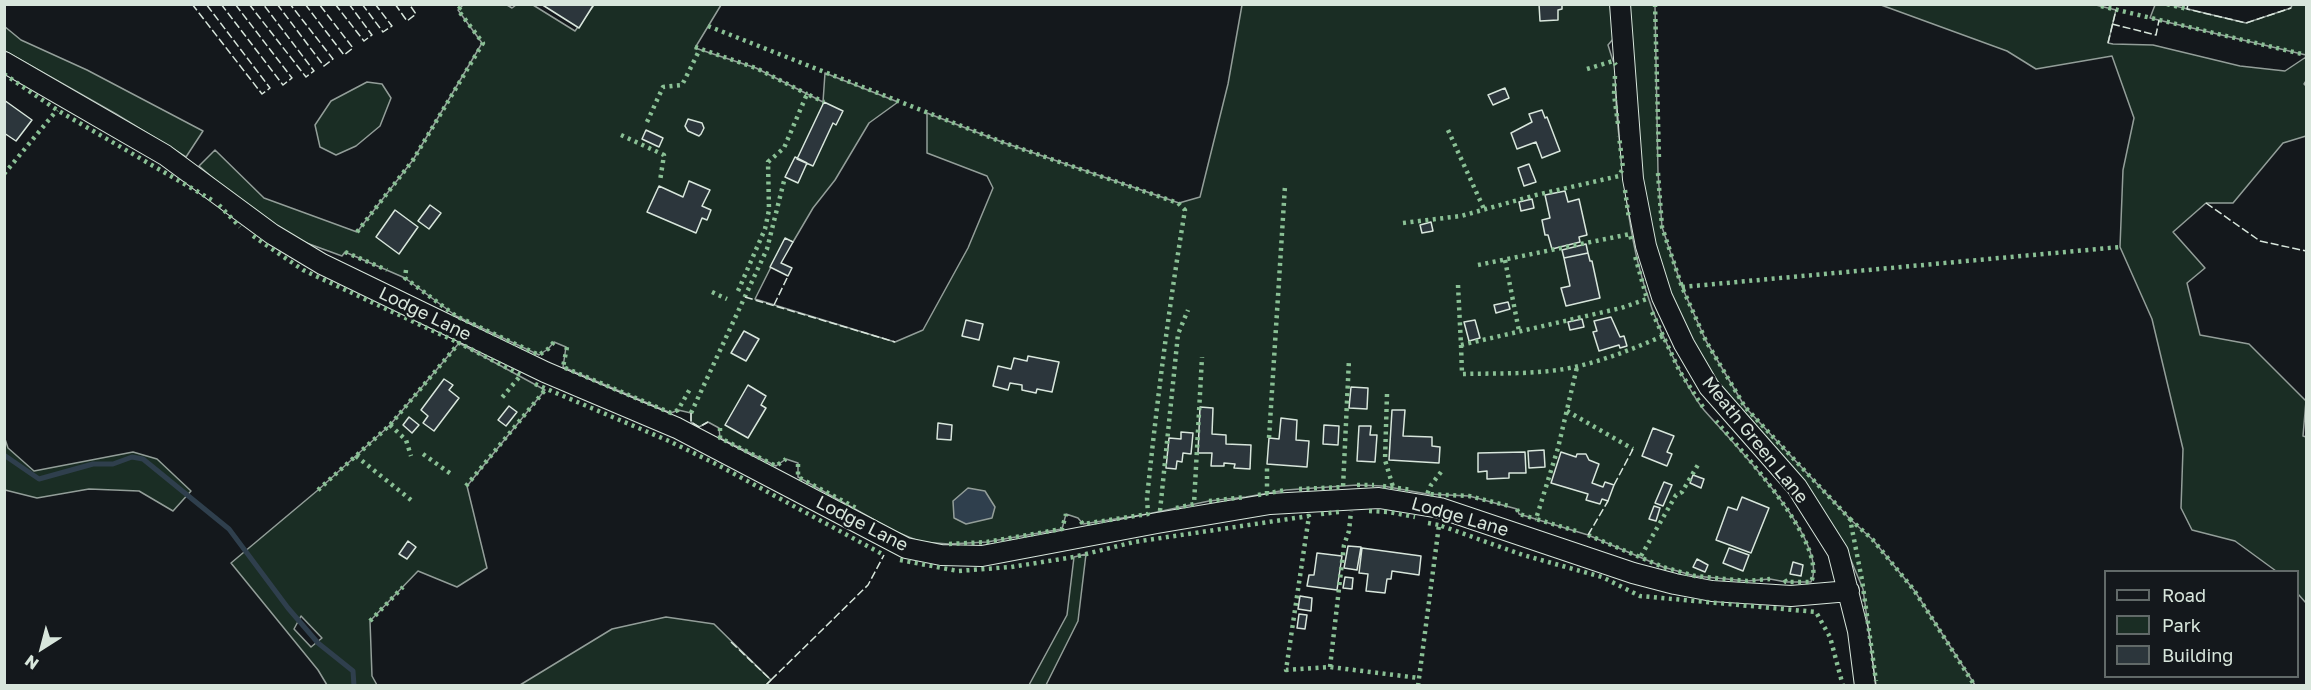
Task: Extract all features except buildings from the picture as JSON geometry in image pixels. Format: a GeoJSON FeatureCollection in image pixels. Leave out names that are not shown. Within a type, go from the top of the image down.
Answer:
{"type":"FeatureCollection","features":[{"type":"Feature","properties":{"kind":"street","name":"Meath Green Lane"},"geometry":{"type":"LineString","coordinates":[[1620,4],[1633,178],[1646,246],[1662,297],[1684,344],[1709,387],[1797,487],[1838,552],[1858,631],[1865,686]]}},
{"type":"Feature","properties":{"kind":"street","name":"Lodge Lane"},"geometry":{"type":"LineString","coordinates":[[4,62],[165,155],[272,234],[322,264],[545,372],[677,428],[906,548],[941,555],[982,556],[1270,504],[1379,498],[1440,508],[1633,573],[1675,584],[1712,591],[1791,596],[1849,591]]}},
{"type":"Feature","properties":{"kind":"green space"},"geometry":{"type":"Polygon","coordinates":[[[2167,4],[2246,23],[2291,8],[2292,5],[2306,5],[2306,55],[2150,18],[2155,5],[2167,4]]]}},
{"type":"Feature","properties":{"kind":"green space"},"geometry":{"type":"Polygon","coordinates":[[[463,5],[507,5],[512,8],[516,5],[533,5],[575,31],[594,5],[721,5],[695,48],[756,68],[823,102],[825,73],[898,102],[869,123],[835,180],[813,208],[793,242],[785,239],[755,299],[895,342],[923,330],[968,248],[993,188],[987,176],[927,153],[927,113],[1002,142],[1179,203],[1200,197],[1228,84],[1242,5],[1611,5],[1614,38],[1608,45],[1613,61],[1616,63],[1617,113],[1625,189],[1638,261],[1651,307],[1672,355],[1695,397],[1755,467],[1793,517],[1806,542],[1813,564],[1811,582],[1786,582],[1770,579],[1747,581],[1695,576],[1663,567],[1588,535],[1519,514],[1517,509],[1469,496],[1427,494],[1383,486],[1357,485],[1286,490],[1209,501],[1148,514],[1083,524],[1078,518],[1066,514],[1062,529],[987,542],[949,544],[921,542],[894,531],[798,477],[798,463],[786,459],[776,466],[720,438],[719,428],[708,422],[699,427],[691,422],[691,413],[678,410],[671,413],[563,367],[566,347],[554,342],[539,355],[456,316],[405,278],[345,252],[342,256],[301,241],[256,215],[199,166],[215,150],[264,198],[357,232],[413,160],[482,43],[458,10],[463,5]]]}},
{"type":"Feature","properties":{"kind":"green space"},"geometry":{"type":"Polygon","coordinates":[[[1628,5],[1655,5],[1658,173],[1662,227],[1682,287],[1706,341],[1745,407],[1850,519],[1873,540],[1914,590],[1975,685],[1876,685],[1863,589],[1845,546],[1708,376],[1660,271],[1647,213],[1636,140],[1628,5]]]}},
{"type":"Feature","properties":{"kind":"green space"},"geometry":{"type":"Polygon","coordinates":[[[1881,5],[2096,5],[2116,10],[2108,43],[2153,45],[2240,66],[2285,71],[2306,57],[2304,84],[2306,86],[2306,136],[2283,143],[2233,203],[2206,203],[2173,232],[2205,268],[2187,283],[2200,335],[2249,344],[2306,401],[2303,436],[2306,437],[2306,603],[2299,595],[2299,570],[2275,570],[2235,541],[2192,530],[2181,508],[2183,449],[2152,319],[2120,247],[2123,170],[2134,118],[2112,56],[2036,69],[2007,51],[1881,5]]]}},
{"type":"Feature","properties":{"kind":"green space"},"geometry":{"type":"Polygon","coordinates":[[[4,26],[21,40],[87,70],[203,131],[186,157],[5,51],[4,26]]]}},
{"type":"Feature","properties":{"kind":"green space"},"geometry":{"type":"Polygon","coordinates":[[[367,82],[382,84],[391,98],[380,126],[356,146],[336,155],[320,147],[315,125],[331,101],[367,82]]]}},
{"type":"Feature","properties":{"kind":"green space"},"geometry":{"type":"Polygon","coordinates":[[[459,343],[545,390],[467,486],[487,568],[457,587],[418,571],[370,621],[372,676],[377,685],[327,685],[318,670],[231,563],[318,490],[390,425],[459,343]],[[301,616],[294,629],[311,647],[322,638],[301,616]]]}},
{"type":"Feature","properties":{"kind":"green space"},"geometry":{"type":"Polygon","coordinates":[[[5,439],[8,448],[34,471],[133,452],[157,459],[191,491],[173,511],[139,491],[89,489],[37,498],[5,490],[5,439]]]}},
{"type":"Feature","properties":{"kind":"green space"},"geometry":{"type":"Polygon","coordinates":[[[1086,554],[1078,621],[1046,685],[1029,685],[1067,615],[1074,557],[1086,554]]]}},
{"type":"Feature","properties":{"kind":"green space"},"geometry":{"type":"Polygon","coordinates":[[[666,617],[714,624],[771,680],[765,686],[520,685],[612,629],[666,617]]]}},
{"type":"Feature","properties":{"kind":"water"},"geometry":{"type":"Polygon","coordinates":[[[968,488],[985,491],[995,507],[992,518],[966,524],[954,518],[953,501],[968,488]]]}},
{"type":"Feature","properties":{"kind":"waterway"},"geometry":{"type":"LineString","coordinates":[[4,455],[39,479],[93,464],[113,464],[132,457],[143,459],[229,529],[288,608],[318,643],[353,671],[354,686]]}},
{"type":"Feature","properties":{"kind":"hedge"},"geometry":{"type":"LineString","coordinates":[[357,232],[413,160],[483,43],[458,10],[463,4]]}},
{"type":"Feature","properties":{"kind":"hedge"},"geometry":{"type":"LineString","coordinates":[[1655,4],[1659,160]]}},
{"type":"Feature","properties":{"kind":"hedge"},"geometry":{"type":"LineString","coordinates":[[2167,4],[2187,9]]}},
{"type":"Feature","properties":{"kind":"hedge"},"geometry":{"type":"LineString","coordinates":[[2101,6],[2306,55]]}},
{"type":"Feature","properties":{"kind":"hedge"},"geometry":{"type":"LineString","coordinates":[[708,26],[1002,142],[1178,203],[1185,210],[1159,390],[1147,498],[1148,514],[1083,524],[1078,518]]}},
{"type":"Feature","properties":{"kind":"hedge"},"geometry":{"type":"LineString","coordinates":[[695,47],[756,68],[807,94]]}},
{"type":"Feature","properties":{"kind":"hedge"},"geometry":{"type":"LineString","coordinates":[[647,122],[663,87],[682,85],[700,49]]}},
{"type":"Feature","properties":{"kind":"hedge"},"geometry":{"type":"LineString","coordinates":[[1587,69],[1613,61],[1616,65]]}},
{"type":"Feature","properties":{"kind":"hedge"},"geometry":{"type":"LineString","coordinates":[[4,74],[57,110],[212,200]]}},
{"type":"Feature","properties":{"kind":"hedge"},"geometry":{"type":"LineString","coordinates":[[1615,76],[1614,94],[1618,124]]}},
{"type":"Feature","properties":{"kind":"hedge"},"geometry":{"type":"LineString","coordinates":[[738,291],[765,229],[769,210],[768,162],[784,148],[807,94],[824,102]]}},
{"type":"Feature","properties":{"kind":"hedge"},"geometry":{"type":"LineString","coordinates":[[4,174],[57,110]]}},
{"type":"Feature","properties":{"kind":"hedge"},"geometry":{"type":"LineString","coordinates":[[1448,130],[1484,209]]}},
{"type":"Feature","properties":{"kind":"hedge"},"geometry":{"type":"LineString","coordinates":[[621,135],[664,155],[660,181]]}},
{"type":"Feature","properties":{"kind":"hedge"},"geometry":{"type":"LineString","coordinates":[[1403,223],[1461,216],[1536,195],[1619,176],[1623,168],[1619,136]]}},
{"type":"Feature","properties":{"kind":"hedge"},"geometry":{"type":"LineString","coordinates":[[1658,173],[1662,227],[1682,287],[1706,341],[1745,407],[1850,519],[1862,580],[1876,681]]}},
{"type":"Feature","properties":{"kind":"hedge"},"geometry":{"type":"LineString","coordinates":[[691,413],[767,249],[785,177]]}},
{"type":"Feature","properties":{"kind":"hedge"},"geometry":{"type":"LineString","coordinates":[[1269,438],[1285,186]]}},
{"type":"Feature","properties":{"kind":"hedge"},"geometry":{"type":"LineString","coordinates":[[1625,190],[1629,219]]}},
{"type":"Feature","properties":{"kind":"hedge"},"geometry":{"type":"LineString","coordinates":[[219,205],[240,227]]}},
{"type":"Feature","properties":{"kind":"hedge"},"geometry":{"type":"LineString","coordinates":[[1478,265],[1630,234],[1632,243]]}},
{"type":"Feature","properties":{"kind":"hedge"},"geometry":{"type":"LineString","coordinates":[[253,236],[303,270],[459,343]]}},
{"type":"Feature","properties":{"kind":"hedge"},"geometry":{"type":"LineString","coordinates":[[1682,287],[2120,247]]}},
{"type":"Feature","properties":{"kind":"hedge"},"geometry":{"type":"LineString","coordinates":[[345,252],[387,270]]}},
{"type":"Feature","properties":{"kind":"hedge"},"geometry":{"type":"LineString","coordinates":[[1458,285],[1461,345],[1621,308],[1647,299],[1635,256]]}},
{"type":"Feature","properties":{"kind":"hedge"},"geometry":{"type":"LineString","coordinates":[[1505,260],[1519,331]]}},
{"type":"Feature","properties":{"kind":"hedge"},"geometry":{"type":"LineString","coordinates":[[406,270],[405,278],[456,316],[539,355],[554,342]]}},
{"type":"Feature","properties":{"kind":"hedge"},"geometry":{"type":"LineString","coordinates":[[712,292],[727,299]]}},
{"type":"Feature","properties":{"kind":"hedge"},"geometry":{"type":"LineString","coordinates":[[1160,511],[1178,334],[1188,310]]}},
{"type":"Feature","properties":{"kind":"hedge"},"geometry":{"type":"LineString","coordinates":[[1652,312],[1680,372],[1705,410]]}},
{"type":"Feature","properties":{"kind":"hedge"},"geometry":{"type":"LineString","coordinates":[[1461,345],[1462,374],[1521,373],[1565,369],[1590,363],[1663,336]]}},
{"type":"Feature","properties":{"kind":"hedge"},"geometry":{"type":"LineString","coordinates":[[318,490],[390,425],[459,343],[521,375],[500,400]]}},
{"type":"Feature","properties":{"kind":"hedge"},"geometry":{"type":"LineString","coordinates":[[567,347],[563,367],[671,413],[678,410],[690,389]]}},
{"type":"Feature","properties":{"kind":"hedge"},"geometry":{"type":"LineString","coordinates":[[1176,508],[1194,504],[1202,357]]}},
{"type":"Feature","properties":{"kind":"hedge"},"geometry":{"type":"LineString","coordinates":[[1299,489],[1343,487],[1349,359]]}},
{"type":"Feature","properties":{"kind":"hedge"},"geometry":{"type":"LineString","coordinates":[[1576,531],[1536,519],[1558,448],[1577,367]]}},
{"type":"Feature","properties":{"kind":"hedge"},"geometry":{"type":"LineString","coordinates":[[535,384],[669,441],[716,464],[884,555]]}},
{"type":"Feature","properties":{"kind":"hedge"},"geometry":{"type":"LineString","coordinates":[[466,486],[545,390]]}},
{"type":"Feature","properties":{"kind":"hedge"},"geometry":{"type":"LineString","coordinates":[[1387,394],[1385,460],[1393,487]]}},
{"type":"Feature","properties":{"kind":"hedge"},"geometry":{"type":"LineString","coordinates":[[1567,411],[1633,449]]}},
{"type":"Feature","properties":{"kind":"hedge"},"geometry":{"type":"LineString","coordinates":[[1716,421],[1779,498],[1807,545],[1813,566],[1811,582],[1786,582],[1783,577]]}},
{"type":"Feature","properties":{"kind":"hedge"},"geometry":{"type":"LineString","coordinates":[[390,425],[406,440],[411,456]]}},
{"type":"Feature","properties":{"kind":"hedge"},"geometry":{"type":"LineString","coordinates":[[720,428],[720,438],[776,466],[786,459]]}},
{"type":"Feature","properties":{"kind":"hedge"},"geometry":{"type":"LineString","coordinates":[[423,454],[451,474]]}},
{"type":"Feature","properties":{"kind":"hedge"},"geometry":{"type":"LineString","coordinates":[[356,456],[411,500]]}},
{"type":"Feature","properties":{"kind":"hedge"},"geometry":{"type":"LineString","coordinates":[[1641,556],[1676,495],[1682,492],[1699,463]]}},
{"type":"Feature","properties":{"kind":"hedge"},"geometry":{"type":"LineString","coordinates":[[798,464],[798,477],[858,509]]}},
{"type":"Feature","properties":{"kind":"hedge"},"geometry":{"type":"LineString","coordinates":[[1267,464],[1267,494]]}},
{"type":"Feature","properties":{"kind":"hedge"},"geometry":{"type":"LineString","coordinates":[[1441,472],[1427,494],[1469,496],[1509,506]]}},
{"type":"Feature","properties":{"kind":"hedge"},"geometry":{"type":"LineString","coordinates":[[1357,485],[1374,485]]}},
{"type":"Feature","properties":{"kind":"hedge"},"geometry":{"type":"LineString","coordinates":[[1383,486],[1412,490]]}},
{"type":"Feature","properties":{"kind":"hedge"},"geometry":{"type":"LineString","coordinates":[[1258,495],[1286,490]]}},
{"type":"Feature","properties":{"kind":"hedge"},"geometry":{"type":"LineString","coordinates":[[1209,501],[1246,497]]}},
{"type":"Feature","properties":{"kind":"hedge"},"geometry":{"type":"LineString","coordinates":[[1517,509],[1519,514],[1536,519]]}},
{"type":"Feature","properties":{"kind":"hedge"},"geometry":{"type":"LineString","coordinates":[[1330,667],[1344,545],[1349,531],[1351,511]]}},
{"type":"Feature","properties":{"kind":"hedge"},"geometry":{"type":"LineString","coordinates":[[1369,511],[1415,517]]}},
{"type":"Feature","properties":{"kind":"hedge"},"geometry":{"type":"LineString","coordinates":[[1321,514],[1339,512]]}},
{"type":"Feature","properties":{"kind":"hedge"},"geometry":{"type":"LineString","coordinates":[[949,544],[987,542],[1062,529],[1066,514]]}},
{"type":"Feature","properties":{"kind":"hedge"},"geometry":{"type":"LineString","coordinates":[[900,560],[958,571],[1011,567],[1074,557],[1134,542],[1309,516],[1286,670],[1330,667],[1419,678]]}},
{"type":"Feature","properties":{"kind":"hedge"},"geometry":{"type":"LineString","coordinates":[[1850,519],[1873,540],[1914,590],[1975,686]]}},
{"type":"Feature","properties":{"kind":"hedge"},"geometry":{"type":"LineString","coordinates":[[1428,523],[1439,525]]}},
{"type":"Feature","properties":{"kind":"hedge"},"geometry":{"type":"LineString","coordinates":[[1418,686],[1439,525],[1523,555],[1602,577],[1640,596],[1816,612],[1830,637],[1843,686]]}},
{"type":"Feature","properties":{"kind":"hedge"},"geometry":{"type":"LineString","coordinates":[[1588,535],[1663,567],[1695,576],[1747,581],[1770,579]]}},
{"type":"Feature","properties":{"kind":"hedge"},"geometry":{"type":"LineString","coordinates":[[370,621],[403,587]]}},
{"type":"Feature","properties":{"kind":"fence"},"geometry":{"type":"LineString","coordinates":[[192,4],[262,94],[270,88],[206,4]]}},
{"type":"Feature","properties":{"kind":"fence"},"geometry":{"type":"LineString","coordinates":[[221,4],[283,85],[292,78],[235,4]]}},
{"type":"Feature","properties":{"kind":"fence"},"geometry":{"type":"LineString","coordinates":[[249,4],[306,77],[314,71],[263,4]]}},
{"type":"Feature","properties":{"kind":"fence"},"geometry":{"type":"LineString","coordinates":[[277,4],[324,66],[333,59],[290,4]]}},
{"type":"Feature","properties":{"kind":"fence"},"geometry":{"type":"LineString","coordinates":[[305,4],[344,55],[353,48],[319,4]]}},
{"type":"Feature","properties":{"kind":"fence"},"geometry":{"type":"LineString","coordinates":[[335,4],[364,41],[372,35],[349,4]]}},
{"type":"Feature","properties":{"kind":"fence"},"geometry":{"type":"LineString","coordinates":[[362,4],[383,32],[392,26],[375,4]]}},
{"type":"Feature","properties":{"kind":"fence"},"geometry":{"type":"LineString","coordinates":[[395,4],[407,21],[416,14],[409,4]]}},
{"type":"Feature","properties":{"kind":"fence"},"geometry":{"type":"LineString","coordinates":[[2188,4],[2187,9],[2246,23],[2291,8]]}},
{"type":"Feature","properties":{"kind":"fence"},"geometry":{"type":"LineString","coordinates":[[2108,43],[2116,10]]}},
{"type":"Feature","properties":{"kind":"fence"},"geometry":{"type":"LineString","coordinates":[[2112,24],[2156,35],[2159,20]]}},
{"type":"Feature","properties":{"kind":"fence"},"geometry":{"type":"LineString","coordinates":[[2206,203],[2260,241],[2306,251]]}},
{"type":"Feature","properties":{"kind":"fence"},"geometry":{"type":"LineString","coordinates":[[774,305],[788,276]]}},
{"type":"Feature","properties":{"kind":"fence"},"geometry":{"type":"LineString","coordinates":[[745,297],[895,342]]}},
{"type":"Feature","properties":{"kind":"fence"},"geometry":{"type":"LineString","coordinates":[[691,413],[691,422],[699,427],[708,422]]}},
{"type":"Feature","properties":{"kind":"fence"},"geometry":{"type":"LineString","coordinates":[[1614,485],[1633,449]]}},
{"type":"Feature","properties":{"kind":"fence"},"geometry":{"type":"LineString","coordinates":[[1588,535],[1608,501]]}},
{"type":"Feature","properties":{"kind":"fence"},"geometry":{"type":"LineString","coordinates":[[771,680],[868,585],[884,555]]}},
{"type":"Feature","properties":{"kind":"fence"},"geometry":{"type":"LineString","coordinates":[[731,642],[771,680],[765,686]]}}]}
